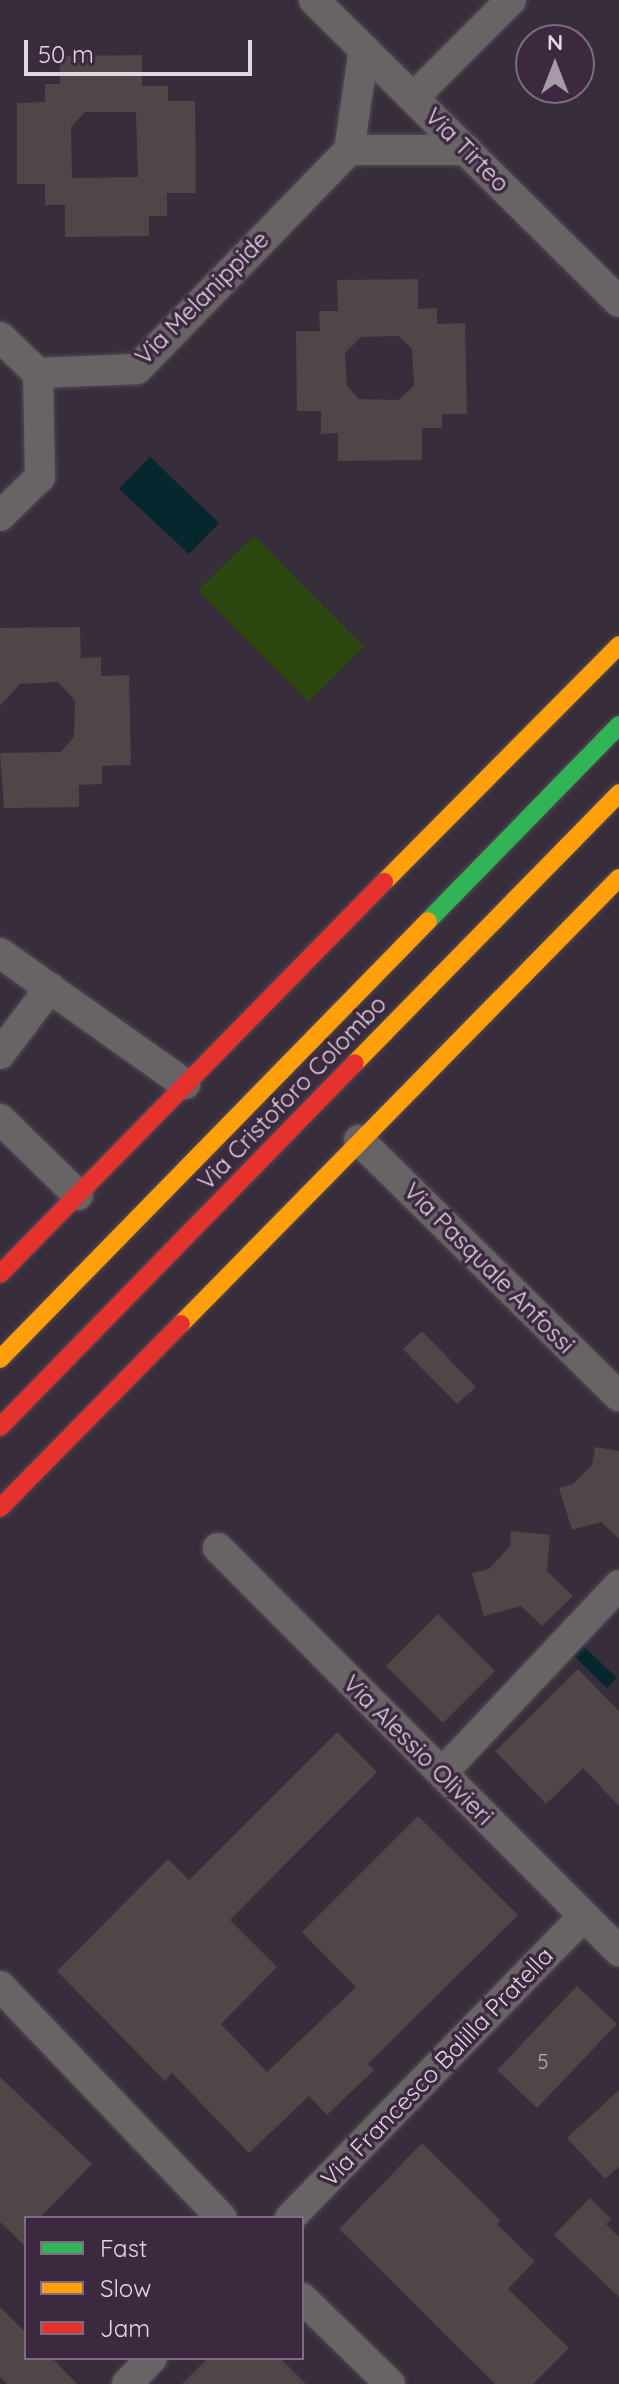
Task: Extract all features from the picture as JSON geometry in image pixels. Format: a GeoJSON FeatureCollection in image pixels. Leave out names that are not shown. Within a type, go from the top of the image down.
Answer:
{"type":"FeatureCollection","features":[{"type":"Feature","properties":{"kind":"street","name":"Via Tirteo"},"geometry":{"type":"LineString","coordinates":[[314,0],[619,302]]}},
{"type":"Feature","properties":{"kind":"street"},"geometry":{"type":"LineString","coordinates":[[414,97],[511,0]]}},
{"type":"Feature","properties":{"kind":"street"},"geometry":{"type":"LineString","coordinates":[[364,49],[349,150],[467,150]]}},
{"type":"Feature","properties":{"kind":"street","name":"Via Melanippide"},"geometry":{"type":"LineString","coordinates":[[38,373],[137,369],[349,150]]}},
{"type":"Feature","properties":{"kind":"street"},"geometry":{"type":"LineString","coordinates":[[0,337],[38,373],[40,477],[0,516]]}},
{"type":"Feature","properties":{"kind":"street"},"geometry":{"type":"LineString","coordinates":[[0,1274],[619,645]]}},
{"type":"Feature","properties":{"kind":"street","name":"Via Cristoforo Colombo"},"geometry":{"type":"LineString","coordinates":[[0,1359],[619,725]]}},
{"type":"Feature","properties":{"kind":"street","name":"Via Cristoforo Colombo"},"geometry":{"type":"LineString","coordinates":[[0,1427],[619,793]]}},
{"type":"Feature","properties":{"kind":"street"},"geometry":{"type":"LineString","coordinates":[[0,1508],[619,878]]}},
{"type":"Feature","properties":{"kind":"street"},"geometry":{"type":"LineString","coordinates":[[0,953],[185,1084]]}},
{"type":"Feature","properties":{"kind":"street"},"geometry":{"type":"LineString","coordinates":[[0,1054],[50,988]]}},
{"type":"Feature","properties":{"kind":"street"},"geometry":{"type":"LineString","coordinates":[[0,1119],[78,1195]]}},
{"type":"Feature","properties":{"kind":"street","name":"Via Pasquale Anfossi"},"geometry":{"type":"LineString","coordinates":[[359,1140],[619,1396]]}},
{"type":"Feature","properties":{"kind":"street","name":"Via Alessio Olivieri"},"geometry":{"type":"LineString","coordinates":[[218,1548],[619,1951]]}},
{"type":"Feature","properties":{"kind":"street"},"geometry":{"type":"LineString","coordinates":[[442,1773],[619,1585]]}},
{"type":"Feature","properties":{"kind":"street","name":"Via Francesco Balilla Pratella"},"geometry":{"type":"LineString","coordinates":[[292,2216],[584,1916]]}},
{"type":"Feature","properties":{"kind":"street"},"geometry":{"type":"LineString","coordinates":[[0,1986],[220,2216]]}},
{"type":"Feature","properties":{"kind":"street"},"geometry":{"type":"LineString","coordinates":[[304,2300],[390,2384]]}},
{"type":"Feature","properties":{"kind":"street"},"geometry":{"type":"LineString","coordinates":[[127,2384],[150,2360]]}},
{"type":"Feature","properties":{"kind":"green space"},"geometry":{"type":"Polygon","coordinates":[[[254,535],[364,647],[308,702],[198,590],[254,535]]]}},
{"type":"Feature","properties":{"kind":"shaded area"},"geometry":{"type":"Polygon","coordinates":[[[150,457],[219,523],[189,554],[119,489],[150,457]]]}},
{"type":"Feature","properties":{"kind":"shaded area"},"geometry":{"type":"Polygon","coordinates":[[[583,1646],[617,1678],[607,1688],[574,1656],[583,1646]]]}},
{"type":"Feature","properties":{"kind":"building"},"geometry":{"type":"Polygon","coordinates":[[[142,55],[142,86],[168,86],[168,101],[195,101],[196,193],[167,193],[167,216],[149,216],[149,236],[65,237],[65,205],[45,205],[45,184],[17,184],[17,103],[45,102],[45,84],[60,84],[60,56],[142,55]],[[85,112],[71,127],[72,178],[138,177],[136,112],[85,112]]]}},
{"type":"Feature","properties":{"kind":"building"},"geometry":{"type":"Polygon","coordinates":[[[418,279],[418,309],[437,308],[437,324],[465,323],[467,414],[442,414],[442,428],[422,428],[422,460],[338,461],[338,433],[321,434],[321,411],[297,411],[296,331],[320,331],[319,311],[338,311],[337,280],[418,279]],[[398,336],[361,337],[345,353],[347,386],[359,399],[399,400],[414,385],[412,349],[398,336]]]}},
{"type":"Feature","properties":{"kind":"building"},"geometry":{"type":"Polygon","coordinates":[[[80,627],[81,658],[101,657],[101,676],[129,675],[131,765],[102,766],[102,784],[79,785],[79,807],[4,808],[0,753],[61,752],[74,737],[75,701],[58,682],[20,684],[0,706],[0,628],[80,627]]]}},
{"type":"Feature","properties":{"kind":"building"},"geometry":{"type":"Polygon","coordinates":[[[422,1331],[476,1387],[457,1404],[403,1349],[422,1331]]]}},
{"type":"Feature","properties":{"kind":"building"},"geometry":{"type":"Polygon","coordinates":[[[595,1447],[619,1451],[619,1539],[601,1522],[572,1530],[559,1488],[573,1484],[592,1465],[595,1447]]]}},
{"type":"Feature","properties":{"kind":"building"},"geometry":{"type":"Polygon","coordinates":[[[511,1531],[550,1535],[547,1571],[573,1596],[542,1626],[521,1606],[484,1616],[472,1573],[489,1569],[510,1546],[511,1531]]]}},
{"type":"Feature","properties":{"kind":"building"},"geometry":{"type":"Polygon","coordinates":[[[438,1614],[495,1671],[443,1723],[386,1666],[438,1614]]]}},
{"type":"Feature","properties":{"kind":"building"},"geometry":{"type":"Polygon","coordinates":[[[578,1669],[619,1711],[619,1806],[583,1768],[546,1804],[495,1751],[578,1669]]]}},
{"type":"Feature","properties":{"kind":"building"},"geometry":{"type":"Polygon","coordinates":[[[337,1732],[377,1772],[230,1920],[277,1967],[221,2024],[267,2072],[356,1987],[302,1932],[418,1816],[518,1915],[368,2064],[374,2070],[327,2115],[309,2096],[249,2153],[172,2073],[165,2081],[57,1971],[168,1859],[189,1880],[337,1732]]]}},
{"type":"Feature","properties":{"kind":"building"},"geometry":{"type":"Polygon","coordinates":[[[577,1986],[617,2024],[537,2108],[497,2070],[577,1986]]]}},
{"type":"Feature","properties":{"kind":"building"},"geometry":{"type":"Polygon","coordinates":[[[0,2077],[92,2164],[42,2216],[24,2216],[24,2245],[0,2222],[0,2077]]]}},
{"type":"Feature","properties":{"kind":"building"},"geometry":{"type":"Polygon","coordinates":[[[619,2090],[619,2167],[605,2179],[567,2138],[619,2090]]]}},
{"type":"Feature","properties":{"kind":"building"},"geometry":{"type":"Polygon","coordinates":[[[422,2143],[501,2221],[497,2224],[535,2261],[508,2289],[569,2348],[533,2384],[495,2384],[339,2229],[422,2143]]]}},
{"type":"Feature","properties":{"kind":"building"},"geometry":{"type":"Polygon","coordinates":[[[590,2198],[611,2219],[606,2224],[619,2237],[619,2297],[554,2235],[590,2198]]]}},
{"type":"Feature","properties":{"kind":"building"},"geometry":{"type":"Polygon","coordinates":[[[0,2307],[24,2331],[24,2360],[54,2360],[77,2384],[7,2384],[0,2377],[0,2307]]]}},
{"type":"Feature","properties":{"kind":"building"},"geometry":{"type":"Polygon","coordinates":[[[206,2360],[282,2360],[306,2384],[182,2384],[206,2360]]]}},
{"type":"Feature","properties":{"kind":"traffic: fast"},"geometry":{"type":"LineString","coordinates":[[428,921],[619,725]]}},
{"type":"Feature","properties":{"kind":"traffic: slow"},"geometry":{"type":"LineString","coordinates":[[384,882],[619,645]]}},
{"type":"Feature","properties":{"kind":"traffic: slow"},"geometry":{"type":"LineString","coordinates":[[355,1063],[619,793]]}},
{"type":"Feature","properties":{"kind":"traffic: slow"},"geometry":{"type":"LineString","coordinates":[[181,1324],[619,878]]}},
{"type":"Feature","properties":{"kind":"traffic: slow"},"geometry":{"type":"LineString","coordinates":[[0,1359],[428,921]]}},
{"type":"Feature","properties":{"kind":"traffic: jam"},"geometry":{"type":"LineString","coordinates":[[0,1274],[384,882]]}},
{"type":"Feature","properties":{"kind":"traffic: jam"},"geometry":{"type":"LineString","coordinates":[[0,1427],[355,1063]]}},
{"type":"Feature","properties":{"kind":"traffic: jam"},"geometry":{"type":"LineString","coordinates":[[0,1508],[181,1324]]}}]}
